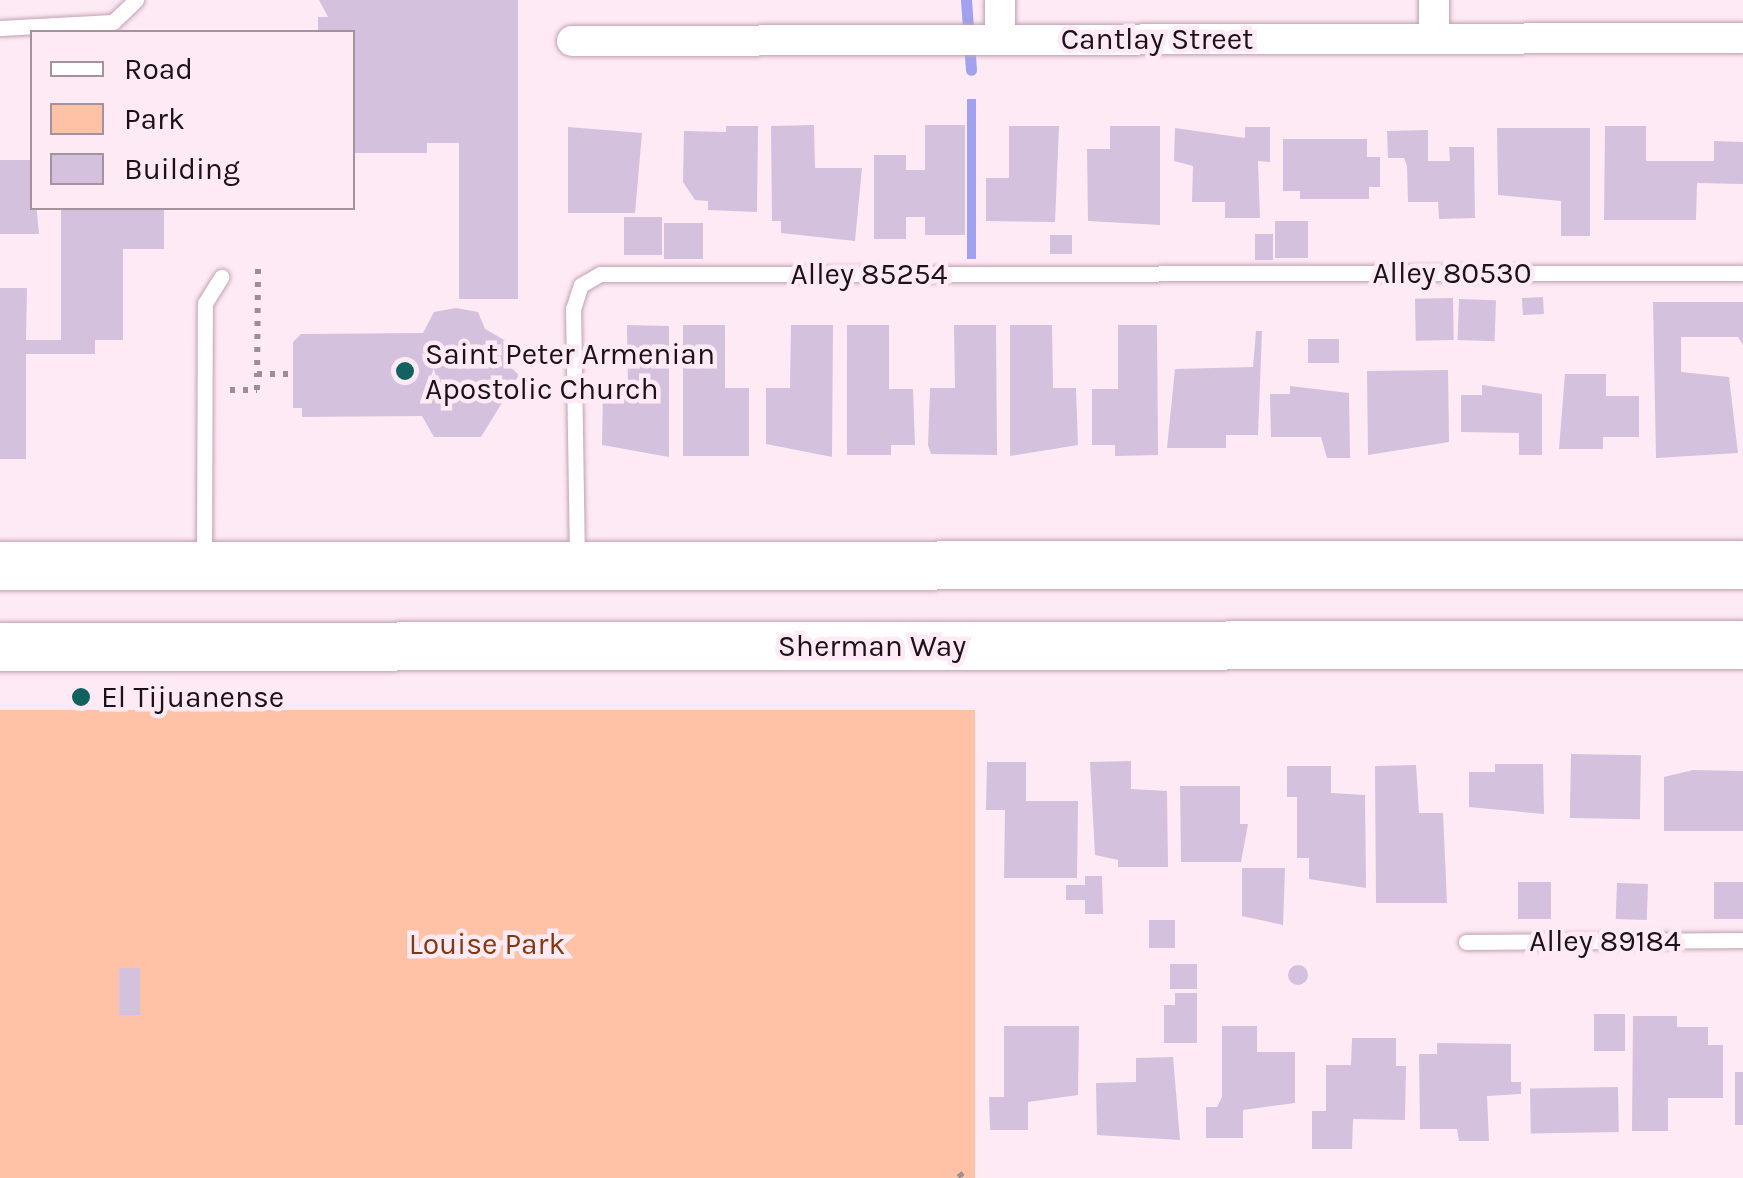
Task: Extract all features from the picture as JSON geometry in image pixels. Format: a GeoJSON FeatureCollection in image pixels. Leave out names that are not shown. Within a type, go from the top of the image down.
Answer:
{"type":"FeatureCollection","features":[{"type":"Feature","properties":{"kind":"main road"},"geometry":{"type":"LineString","coordinates":[[0,566],[1743,565]]}},
{"type":"Feature","properties":{"kind":"main road","name":"Sherman Way"},"geometry":{"type":"LineString","coordinates":[[0,647],[1743,645]]}},
{"type":"Feature","properties":{"kind":"street"},"geometry":{"type":"LineString","coordinates":[[1000,0],[1000,39]]}},
{"type":"Feature","properties":{"kind":"street"},"geometry":{"type":"LineString","coordinates":[[1434,0],[1434,38]]}},
{"type":"Feature","properties":{"kind":"street","name":"Cantlay Street"},"geometry":{"type":"LineString","coordinates":[[572,40],[1743,38]]}},
{"type":"Feature","properties":{"kind":"lane"},"geometry":{"type":"LineString","coordinates":[[0,28],[113,22],[136,0]]}},
{"type":"Feature","properties":{"kind":"lane","name":"Alley 80530"},"geometry":{"type":"LineString","coordinates":[[1160,274],[1743,273]]}},
{"type":"Feature","properties":{"kind":"lane","name":"Alley 85254"},"geometry":{"type":"LineString","coordinates":[[577,566],[573,309],[581,285],[600,274],[1160,274]]}},
{"type":"Feature","properties":{"kind":"lane"},"geometry":{"type":"LineString","coordinates":[[204,566],[205,303],[221,277]]}},
{"type":"Feature","properties":{"kind":"lane","name":"Alley 89184"},"geometry":{"type":"LineString","coordinates":[[1466,942],[1743,940]]}},
{"type":"Feature","properties":{"kind":"path"},"geometry":{"type":"LineString","coordinates":[[205,390],[257,390],[258,269]]}},
{"type":"Feature","properties":{"kind":"path"},"geometry":{"type":"LineString","coordinates":[[257,374],[294,374]]}},
{"type":"Feature","properties":{"kind":"green space","name":"Louise Park"},"geometry":{"type":"Polygon","coordinates":[[[0,710],[975,710],[975,1178],[0,1178],[0,710]]]}},
{"type":"Feature","properties":{"kind":"water"},"geometry":{"type":"Polygon","coordinates":[[[967,99],[976,99],[976,259],[967,259],[967,99]]]}},
{"type":"Feature","properties":{"kind":"building"},"geometry":{"type":"Polygon","coordinates":[[[319,0],[518,0],[518,299],[459,299],[459,143],[427,143],[427,153],[355,153],[355,30],[318,30],[318,17],[328,17],[319,0]]]}},
{"type":"Feature","properties":{"kind":"building"},"geometry":{"type":"Polygon","coordinates":[[[814,125],[815,168],[862,168],[855,241],[781,233],[781,221],[772,221],[771,126],[814,125]]]}},
{"type":"Feature","properties":{"kind":"building"},"geometry":{"type":"Polygon","coordinates":[[[925,125],[965,125],[965,235],[925,235],[925,217],[906,217],[906,239],[874,239],[874,155],[906,155],[906,170],[925,170],[925,125]]]}},
{"type":"Feature","properties":{"kind":"building"},"geometry":{"type":"Polygon","coordinates":[[[726,126],[758,126],[757,212],[708,210],[708,201],[695,200],[683,182],[684,131],[726,132],[726,126]]]}},
{"type":"Feature","properties":{"kind":"building"},"geometry":{"type":"Polygon","coordinates":[[[1009,126],[1059,126],[1055,222],[986,221],[986,178],[1009,178],[1009,126]]]}},
{"type":"Feature","properties":{"kind":"building"},"geometry":{"type":"Polygon","coordinates":[[[1110,126],[1160,126],[1160,225],[1088,221],[1087,149],[1110,149],[1110,126]]]}},
{"type":"Feature","properties":{"kind":"building"},"geometry":{"type":"Polygon","coordinates":[[[1605,126],[1646,126],[1646,161],[1714,161],[1714,141],[1743,142],[1743,184],[1697,183],[1696,220],[1604,220],[1605,126]]]}},
{"type":"Feature","properties":{"kind":"building"},"geometry":{"type":"Polygon","coordinates":[[[568,127],[642,133],[635,213],[568,213],[568,127]]]}},
{"type":"Feature","properties":{"kind":"building"},"geometry":{"type":"Polygon","coordinates":[[[1245,127],[1270,127],[1270,162],[1258,161],[1260,218],[1225,218],[1225,202],[1192,202],[1193,166],[1174,161],[1175,128],[1245,138],[1245,127]]]}},
{"type":"Feature","properties":{"kind":"building"},"geometry":{"type":"Polygon","coordinates":[[[1497,128],[1590,128],[1590,236],[1561,236],[1561,201],[1498,195],[1497,128]]]}},
{"type":"Feature","properties":{"kind":"building"},"geometry":{"type":"Polygon","coordinates":[[[1428,130],[1428,161],[1450,161],[1449,147],[1474,147],[1475,218],[1439,219],[1438,202],[1408,202],[1407,166],[1404,158],[1388,158],[1387,131],[1428,130]]]}},
{"type":"Feature","properties":{"kind":"building"},"geometry":{"type":"Polygon","coordinates":[[[1283,139],[1367,139],[1367,157],[1380,157],[1380,187],[1369,187],[1369,199],[1300,199],[1300,191],[1283,191],[1283,139]]]}},
{"type":"Feature","properties":{"kind":"building"},"geometry":{"type":"Polygon","coordinates":[[[0,160],[30,160],[30,210],[37,210],[39,234],[0,234],[0,160]]]}},
{"type":"Feature","properties":{"kind":"building"},"geometry":{"type":"Polygon","coordinates":[[[61,210],[164,210],[164,249],[123,249],[123,340],[95,340],[95,354],[26,354],[26,459],[0,459],[0,288],[27,288],[26,340],[61,340],[61,210]]]}},
{"type":"Feature","properties":{"kind":"building"},"geometry":{"type":"Polygon","coordinates":[[[624,217],[662,217],[662,255],[624,255],[624,217]]]}},
{"type":"Feature","properties":{"kind":"building"},"geometry":{"type":"Polygon","coordinates":[[[1275,221],[1308,221],[1308,258],[1275,258],[1275,221]]]}},
{"type":"Feature","properties":{"kind":"building"},"geometry":{"type":"Polygon","coordinates":[[[664,223],[703,223],[703,259],[664,259],[664,223]]]}},
{"type":"Feature","properties":{"kind":"building"},"geometry":{"type":"Polygon","coordinates":[[[1255,234],[1273,234],[1273,260],[1255,260],[1255,234]]]}},
{"type":"Feature","properties":{"kind":"building"},"geometry":{"type":"Polygon","coordinates":[[[1050,235],[1072,235],[1072,254],[1050,254],[1050,235]]]}},
{"type":"Feature","properties":{"kind":"building"},"geometry":{"type":"Polygon","coordinates":[[[1543,297],[1544,314],[1523,315],[1522,298],[1543,297]]]}},
{"type":"Feature","properties":{"kind":"building"},"geometry":{"type":"Polygon","coordinates":[[[1453,298],[1454,340],[1416,341],[1415,299],[1453,298]]]}},
{"type":"Feature","properties":{"kind":"building"},"geometry":{"type":"Polygon","coordinates":[[[1459,299],[1496,300],[1495,341],[1458,340],[1459,299]]]}},
{"type":"Feature","properties":{"kind":"building"},"geometry":{"type":"Polygon","coordinates":[[[1653,302],[1743,302],[1743,345],[1738,337],[1681,337],[1681,372],[1729,377],[1738,453],[1656,458],[1653,302]]]}},
{"type":"Feature","properties":{"kind":"building","name":"Saint Peter Armenian Apostolic Church"},"geometry":{"type":"Polygon","coordinates":[[[456,308],[478,312],[485,329],[506,341],[506,363],[519,375],[481,437],[434,437],[422,416],[302,417],[302,408],[293,408],[293,342],[301,334],[423,333],[434,312],[456,308]]]}},
{"type":"Feature","properties":{"kind":"building"},"geometry":{"type":"Polygon","coordinates":[[[627,325],[669,326],[669,457],[602,445],[603,389],[628,389],[627,325]]]}},
{"type":"Feature","properties":{"kind":"building"},"geometry":{"type":"Polygon","coordinates":[[[683,325],[725,325],[725,388],[749,388],[749,456],[683,456],[683,325]]]}},
{"type":"Feature","properties":{"kind":"building"},"geometry":{"type":"Polygon","coordinates":[[[791,325],[833,325],[832,457],[766,444],[766,388],[790,388],[791,325]]]}},
{"type":"Feature","properties":{"kind":"building"},"geometry":{"type":"Polygon","coordinates":[[[847,325],[889,325],[889,389],[913,389],[915,445],[891,445],[891,455],[847,455],[847,325]]]}},
{"type":"Feature","properties":{"kind":"building"},"geometry":{"type":"Polygon","coordinates":[[[954,325],[996,325],[997,455],[931,454],[928,445],[930,388],[955,388],[954,325]]]}},
{"type":"Feature","properties":{"kind":"building"},"geometry":{"type":"Polygon","coordinates":[[[1010,325],[1052,325],[1053,388],[1076,388],[1078,445],[1010,456],[1010,325]]]}},
{"type":"Feature","properties":{"kind":"building"},"geometry":{"type":"Polygon","coordinates":[[[1118,325],[1157,325],[1158,455],[1115,456],[1115,445],[1092,445],[1092,389],[1118,389],[1118,325]]]}},
{"type":"Feature","properties":{"kind":"building"},"geometry":{"type":"Polygon","coordinates":[[[1256,331],[1262,331],[1258,435],[1226,435],[1226,448],[1167,448],[1175,369],[1253,367],[1256,331]]]}},
{"type":"Feature","properties":{"kind":"building"},"geometry":{"type":"Polygon","coordinates":[[[1308,339],[1339,339],[1339,363],[1308,363],[1308,339]]]}},
{"type":"Feature","properties":{"kind":"building"},"geometry":{"type":"Polygon","coordinates":[[[1448,370],[1449,442],[1368,455],[1367,371],[1448,370]]]}},
{"type":"Feature","properties":{"kind":"building"},"geometry":{"type":"Polygon","coordinates":[[[1565,374],[1606,374],[1606,396],[1639,396],[1639,437],[1603,437],[1603,449],[1559,449],[1565,374]]]}},
{"type":"Feature","properties":{"kind":"building"},"geometry":{"type":"Polygon","coordinates":[[[1482,385],[1542,394],[1542,455],[1519,455],[1519,433],[1461,432],[1461,395],[1482,395],[1482,385]]]}},
{"type":"Feature","properties":{"kind":"building"},"geometry":{"type":"Polygon","coordinates":[[[1290,386],[1349,393],[1350,458],[1327,458],[1321,437],[1271,437],[1270,394],[1290,394],[1290,386]]]}},
{"type":"Feature","properties":{"kind":"building"},"geometry":{"type":"Polygon","coordinates":[[[1571,754],[1641,755],[1640,819],[1570,818],[1571,754]]]}},
{"type":"Feature","properties":{"kind":"building"},"geometry":{"type":"Polygon","coordinates":[[[1131,761],[1131,789],[1167,791],[1168,867],[1118,867],[1118,860],[1095,855],[1090,762],[1131,761]]]}},
{"type":"Feature","properties":{"kind":"building"},"geometry":{"type":"Polygon","coordinates":[[[987,762],[1026,762],[1026,801],[1078,801],[1077,878],[1004,878],[1005,810],[986,810],[987,762]]]}},
{"type":"Feature","properties":{"kind":"building"},"geometry":{"type":"Polygon","coordinates":[[[1495,764],[1543,764],[1544,814],[1469,807],[1469,772],[1495,772],[1495,764]]]}},
{"type":"Feature","properties":{"kind":"building"},"geometry":{"type":"Polygon","coordinates":[[[1416,765],[1419,813],[1443,813],[1447,903],[1376,903],[1375,766],[1416,765]]]}},
{"type":"Feature","properties":{"kind":"building"},"geometry":{"type":"Polygon","coordinates":[[[1287,766],[1331,766],[1331,793],[1365,795],[1366,888],[1309,879],[1309,858],[1297,858],[1297,797],[1287,797],[1287,766]]]}},
{"type":"Feature","properties":{"kind":"building"},"geometry":{"type":"Polygon","coordinates":[[[1693,770],[1743,771],[1743,831],[1664,831],[1664,777],[1693,770]]]}},
{"type":"Feature","properties":{"kind":"building"},"geometry":{"type":"Polygon","coordinates":[[[1180,786],[1240,786],[1240,824],[1248,824],[1241,862],[1181,862],[1180,786]]]}},
{"type":"Feature","properties":{"kind":"building"},"geometry":{"type":"Polygon","coordinates":[[[1242,868],[1285,868],[1283,925],[1242,916],[1242,868]]]}},
{"type":"Feature","properties":{"kind":"building"},"geometry":{"type":"Polygon","coordinates":[[[1085,876],[1102,876],[1103,914],[1085,914],[1085,900],[1066,900],[1066,885],[1085,885],[1085,876]]]}},
{"type":"Feature","properties":{"kind":"building"},"geometry":{"type":"Polygon","coordinates":[[[1518,882],[1551,882],[1551,919],[1518,919],[1518,882]]]}},
{"type":"Feature","properties":{"kind":"building"},"geometry":{"type":"Polygon","coordinates":[[[1714,882],[1743,882],[1743,919],[1714,919],[1714,882]]]}},
{"type":"Feature","properties":{"kind":"building"},"geometry":{"type":"Polygon","coordinates":[[[1617,883],[1648,884],[1647,920],[1616,919],[1617,883]]]}},
{"type":"Feature","properties":{"kind":"building"},"geometry":{"type":"Polygon","coordinates":[[[1149,920],[1175,920],[1175,948],[1149,948],[1149,920]]]}},
{"type":"Feature","properties":{"kind":"building"},"geometry":{"type":"Polygon","coordinates":[[[1170,964],[1197,964],[1197,989],[1170,989],[1170,964]]]}},
{"type":"Feature","properties":{"kind":"building"},"geometry":{"type":"Polygon","coordinates":[[[1298,965],[1308,975],[1298,985],[1288,975],[1298,965]]]}},
{"type":"Feature","properties":{"kind":"building"},"geometry":{"type":"Polygon","coordinates":[[[119,968],[140,968],[140,1015],[119,1015],[119,968]]]}},
{"type":"Feature","properties":{"kind":"building"},"geometry":{"type":"Polygon","coordinates":[[[1175,993],[1197,993],[1197,1043],[1164,1043],[1164,1005],[1175,1005],[1175,993]]]}},
{"type":"Feature","properties":{"kind":"building"},"geometry":{"type":"Polygon","coordinates":[[[1594,1014],[1625,1014],[1625,1051],[1594,1051],[1594,1014]]]}},
{"type":"Feature","properties":{"kind":"building"},"geometry":{"type":"Polygon","coordinates":[[[1633,1016],[1677,1016],[1677,1027],[1708,1027],[1708,1045],[1723,1045],[1723,1098],[1668,1098],[1668,1131],[1632,1131],[1633,1016]]]}},
{"type":"Feature","properties":{"kind":"building"},"geometry":{"type":"Polygon","coordinates":[[[1004,1026],[1079,1026],[1078,1095],[1028,1102],[1028,1130],[990,1130],[989,1097],[1004,1097],[1004,1026]]]}},
{"type":"Feature","properties":{"kind":"building"},"geometry":{"type":"Polygon","coordinates":[[[1222,1026],[1257,1026],[1257,1052],[1295,1052],[1295,1103],[1243,1110],[1243,1138],[1206,1138],[1206,1107],[1217,1107],[1222,1097],[1222,1026]]]}},
{"type":"Feature","properties":{"kind":"building"},"geometry":{"type":"Polygon","coordinates":[[[1352,1038],[1396,1038],[1396,1066],[1406,1066],[1405,1120],[1353,1119],[1352,1149],[1312,1149],[1312,1111],[1326,1111],[1326,1065],[1351,1065],[1352,1038]]]}},
{"type":"Feature","properties":{"kind":"building"},"geometry":{"type":"Polygon","coordinates":[[[1437,1043],[1511,1044],[1511,1082],[1521,1082],[1521,1094],[1487,1096],[1489,1141],[1459,1141],[1457,1129],[1420,1129],[1419,1054],[1437,1054],[1437,1043]]]}},
{"type":"Feature","properties":{"kind":"building"},"geometry":{"type":"Polygon","coordinates":[[[1173,1057],[1180,1140],[1097,1135],[1096,1083],[1136,1082],[1136,1058],[1173,1057]]]}},
{"type":"Feature","properties":{"kind":"building"},"geometry":{"type":"Polygon","coordinates":[[[1735,1072],[1743,1072],[1743,1125],[1735,1125],[1735,1072]]]}},
{"type":"Feature","properties":{"kind":"building"},"geometry":{"type":"Polygon","coordinates":[[[1618,1087],[1619,1132],[1531,1134],[1530,1089],[1618,1087]]]}},
{"type":"Feature","properties":{"kind":"waterway"},"geometry":{"type":"LineString","coordinates":[[966,0],[971,70]]}},
{"type":"Feature","properties":{"kind":"place","name":"Saint Peter Armenian Apostolic Church"},"geometry":{"type":"Point","coordinates":[405,371]}},
{"type":"Feature","properties":{"kind":"place","name":"El Tijuanense"},"geometry":{"type":"Point","coordinates":[81,697]}}]}
